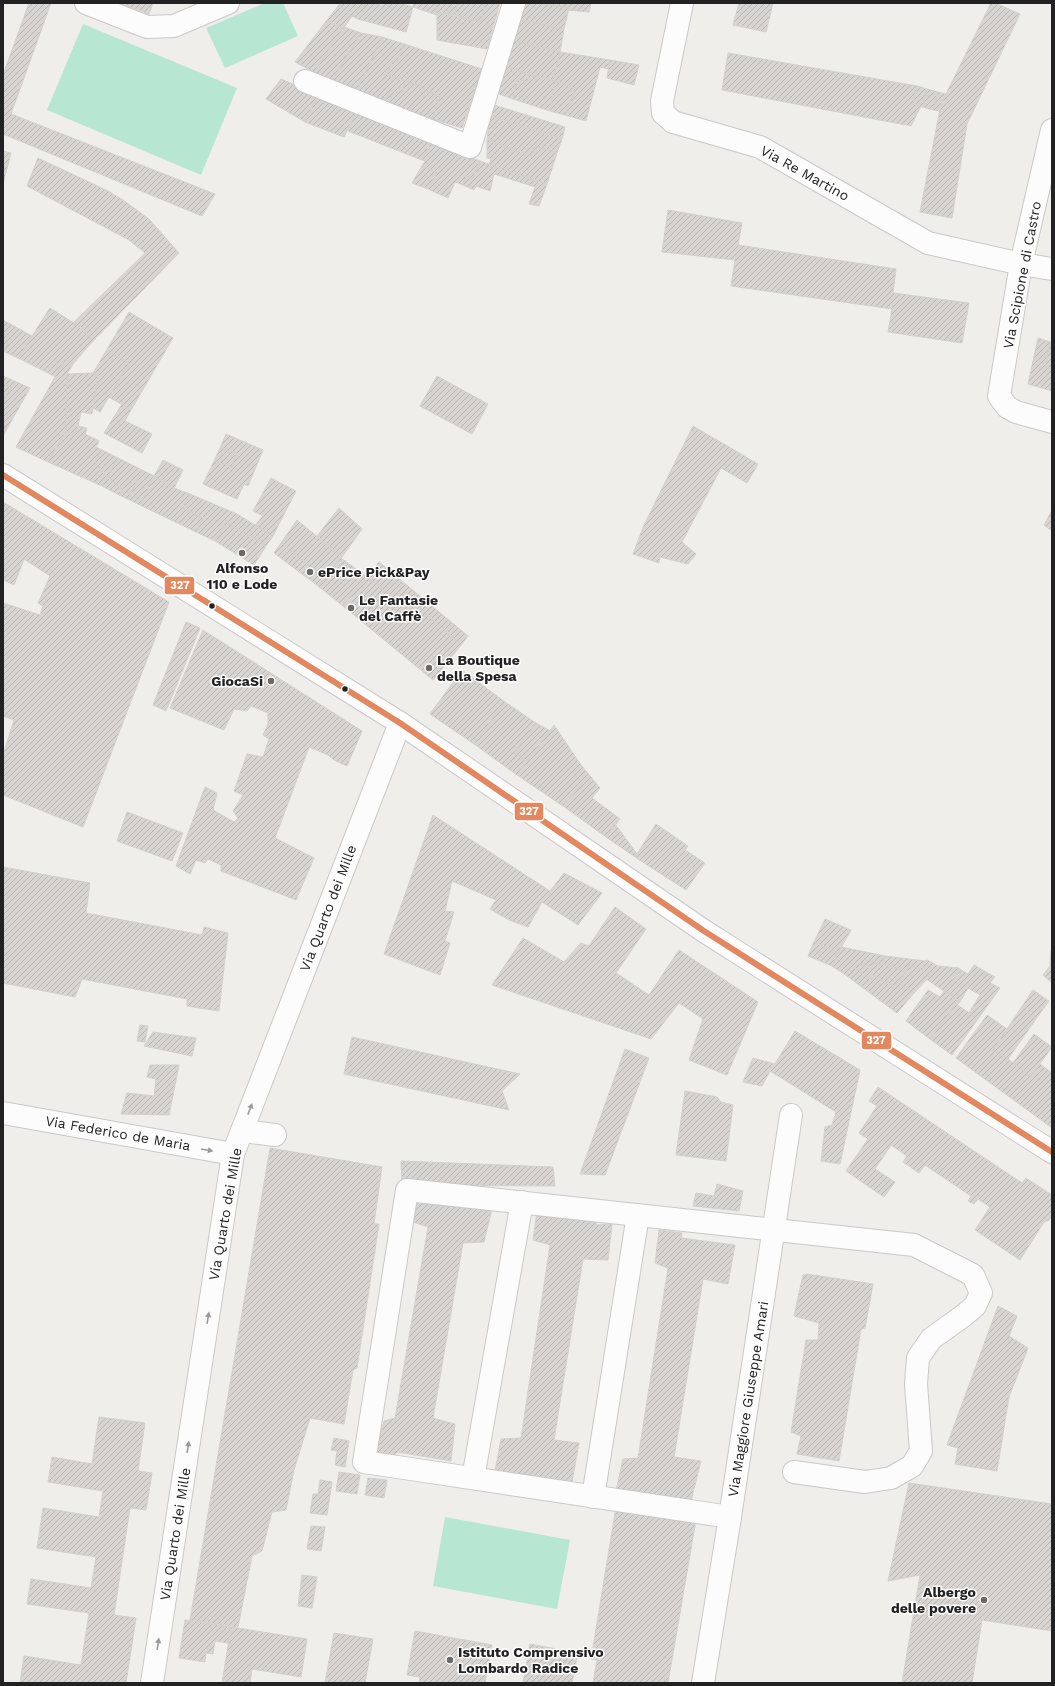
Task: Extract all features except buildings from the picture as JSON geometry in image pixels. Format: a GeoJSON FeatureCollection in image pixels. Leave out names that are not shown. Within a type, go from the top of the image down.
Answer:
{"type":"FeatureCollection","features":[{"type":"Feature","properties":{"kind":"street"},"geometry":{"type":"LineString","coordinates":[[86,3],[147,27],[174,26],[228,3]]}},
{"type":"Feature","properties":{"kind":"street"},"geometry":{"type":"LineString","coordinates":[[305,81],[470,147],[514,3]]}},
{"type":"Feature","properties":{"kind":"street","name":"Via Re Martino"},"geometry":{"type":"LineString","coordinates":[[682,3],[662,101],[663,113],[673,122],[760,147],[928,243],[1022,264],[1052,269]]}},
{"type":"Feature","properties":{"kind":"street","name":"Via Scipione di Castro"},"geometry":{"type":"LineString","coordinates":[[1052,130],[1022,264],[999,396],[1007,407],[1052,422]]}},
{"type":"Feature","properties":{"kind":"street"},"geometry":{"type":"LineString","coordinates":[[3,475],[400,722],[704,931],[1052,1152]]}},
{"type":"Feature","properties":{"kind":"street","name":"Via Quarto dei Mille"},"geometry":{"type":"LineString","coordinates":[[152,1683],[233,1154],[400,722]]}},
{"type":"Feature","properties":{"kind":"street","name":"Via Federico de Maria"},"geometry":{"type":"LineString","coordinates":[[3,1113],[233,1154]]}},
{"type":"Feature","properties":{"kind":"street","name":"Via Maggiore Giuseppe Amari"},"geometry":{"type":"LineString","coordinates":[[703,1683],[730,1517],[791,1115]]}},
{"type":"Feature","properties":{"kind":"street"},"geometry":{"type":"LineString","coordinates":[[242,1131],[275,1135]]}},
{"type":"Feature","properties":{"kind":"street"},"geometry":{"type":"LineString","coordinates":[[730,1517],[364,1462],[407,1190],[914,1245],[973,1275],[981,1293],[975,1306],[931,1339],[918,1358],[916,1384],[921,1451],[912,1466],[890,1478],[865,1482],[794,1472]]}},
{"type":"Feature","properties":{"kind":"street"},"geometry":{"type":"LineString","coordinates":[[473,1478],[522,1202]]}},
{"type":"Feature","properties":{"kind":"street"},"geometry":{"type":"LineString","coordinates":[[593,1497],[638,1215]]}},
{"type":"Feature","properties":{"kind":"green space"},"geometry":{"type":"Polygon","coordinates":[[[265,3],[283,3],[298,36],[225,68],[206,28],[265,3]]]}},
{"type":"Feature","properties":{"kind":"green space"},"geometry":{"type":"Polygon","coordinates":[[[83,24],[237,88],[201,175],[47,110],[83,24]]]}},
{"type":"Feature","properties":{"kind":"green space"},"geometry":{"type":"Polygon","coordinates":[[[445,1517],[570,1540],[557,1609],[433,1586],[445,1517]]]}},
{"type":"Feature","properties":{"kind":"transit line","name":"327"},"geometry":{"type":"LineString","coordinates":[[3,475],[400,723],[704,931],[1052,1152]]}},
{"type":"Feature","properties":{"kind":"place","name":"Alfonso 110 e Lode"},"geometry":{"type":"Point","coordinates":[242,553]}},
{"type":"Feature","properties":{"kind":"place","name":"ePrice Pick&Pay"},"geometry":{"type":"Point","coordinates":[310,572]}},
{"type":"Feature","properties":{"kind":"place","name":"Le Fantasie del Caffè"},"geometry":{"type":"Point","coordinates":[351,608]}},
{"type":"Feature","properties":{"kind":"place","name":"La Boutique della Spesa"},"geometry":{"type":"Point","coordinates":[429,668]}},
{"type":"Feature","properties":{"kind":"place","name":"GiocaSi"},"geometry":{"type":"Point","coordinates":[271,681]}},
{"type":"Feature","properties":{"kind":"place","name":"Albergo delle povere"},"geometry":{"type":"Point","coordinates":[984,1600]}},
{"type":"Feature","properties":{"kind":"place","name":"Istituto Comprensivo Lombardo Radice"},"geometry":{"type":"Point","coordinates":[450,1660]}}]}
